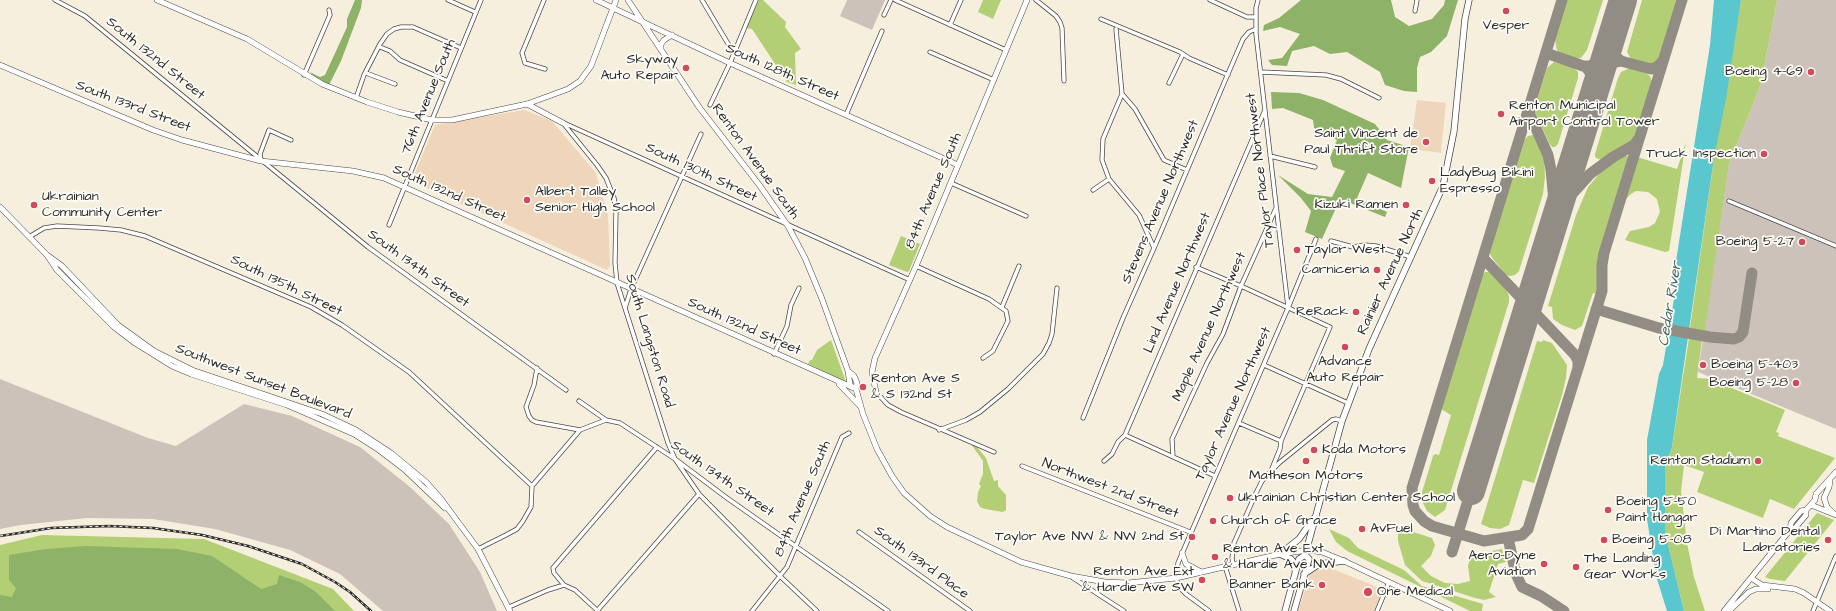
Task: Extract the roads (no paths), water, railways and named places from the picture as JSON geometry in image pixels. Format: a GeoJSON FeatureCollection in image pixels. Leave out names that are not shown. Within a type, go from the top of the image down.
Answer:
{"type":"FeatureCollection","features":[{"type":"Feature","properties":{"kind":"main road","name":"Rainier Avenue North"},"geometry":{"type":"LineString","coordinates":[[1306,552],[1348,404],[1372,341],[1440,195],[1448,169],[1454,130],[1465,18],[1469,0]]}},
{"type":"Feature","properties":{"kind":"main road"},"geometry":{"type":"LineString","coordinates":[[1296,572],[1293,561],[1280,554],[1299,538],[1316,516]]}},
{"type":"Feature","properties":{"kind":"main road"},"geometry":{"type":"LineString","coordinates":[[1285,611],[1299,559],[1306,552],[1309,559],[1294,611]]}},
{"type":"Feature","properties":{"kind":"main road"},"geometry":{"type":"LineString","coordinates":[[1304,574],[1319,564],[1344,561]]}},
{"type":"Feature","properties":{"kind":"street","name":"South 132nd Street"},"geometry":{"type":"LineString","coordinates":[[55,0],[85,16],[261,161],[372,175],[405,187],[774,354],[856,389]]}},
{"type":"Feature","properties":{"kind":"street"},"geometry":{"type":"LineString","coordinates":[[157,0],[247,39],[304,75],[322,84],[356,98],[398,112],[432,120],[452,120],[527,104],[568,89],[580,81],[591,66],[616,0]]}},
{"type":"Feature","properties":{"kind":"street"},"geometry":{"type":"LineString","coordinates":[[448,0],[475,12]]}},
{"type":"Feature","properties":{"kind":"street","name":"76th Avenue South"},"geometry":{"type":"LineString","coordinates":[[390,225],[480,0]]}},
{"type":"Feature","properties":{"kind":"street"},"geometry":{"type":"LineString","coordinates":[[544,0],[522,53],[525,63],[545,69]]}},
{"type":"Feature","properties":{"kind":"street","name":"South 128th Street"},"geometry":{"type":"LineString","coordinates":[[596,0],[730,63],[958,165]]}},
{"type":"Feature","properties":{"kind":"street","name":"Renton Avenue South"},"geometry":{"type":"LineString","coordinates":[[628,0],[699,107],[765,192],[788,226],[805,258],[822,299],[848,371],[850,385],[856,389],[861,408],[878,449],[892,476],[904,493],[930,516],[968,538],[1021,562],[1071,576],[1106,582],[1128,583],[1176,578],[1280,554],[1306,552]]}},
{"type":"Feature","properties":{"kind":"street"},"geometry":{"type":"LineString","coordinates":[[702,0],[733,52]]}},
{"type":"Feature","properties":{"kind":"street"},"geometry":{"type":"LineString","coordinates":[[710,105],[730,63],[733,52],[756,0]]}},
{"type":"Feature","properties":{"kind":"street"},"geometry":{"type":"LineString","coordinates":[[884,15],[891,0]]}},
{"type":"Feature","properties":{"kind":"street"},"geometry":{"type":"LineString","coordinates":[[895,0],[1006,50]]}},
{"type":"Feature","properties":{"kind":"street"},"geometry":{"type":"LineString","coordinates":[[950,25],[961,0]]}},
{"type":"Feature","properties":{"kind":"street","name":"84th Avenue South"},"geometry":{"type":"LineString","coordinates":[[876,392],[872,379],[873,364],[916,266],[1027,0]]}},
{"type":"Feature","properties":{"kind":"street"},"geometry":{"type":"LineString","coordinates":[[1036,0],[1056,16],[1060,22],[1064,81]]}},
{"type":"Feature","properties":{"kind":"street"},"geometry":{"type":"LineString","coordinates":[[1210,0],[1247,17],[1255,17]]}},
{"type":"Feature","properties":{"kind":"street"},"geometry":{"type":"LineString","coordinates":[[1256,29],[1255,17],[1258,0]]}},
{"type":"Feature","properties":{"kind":"street"},"geometry":{"type":"LineString","coordinates":[[1415,11],[1417,0]]}},
{"type":"Feature","properties":{"kind":"street"},"geometry":{"type":"LineString","coordinates":[[304,75],[330,15],[329,10]]}},
{"type":"Feature","properties":{"kind":"street"},"geometry":{"type":"LineString","coordinates":[[1101,19],[1228,75]]}},
{"type":"Feature","properties":{"kind":"street"},"geometry":{"type":"LineString","coordinates":[[356,98],[366,73],[387,34],[401,26],[417,28],[461,48]]}},
{"type":"Feature","properties":{"kind":"street"},"geometry":{"type":"LineString","coordinates":[[1116,29],[1122,94],[1102,145],[1102,160],[1109,179],[1139,215],[1154,248]]}},
{"type":"Feature","properties":{"kind":"street","name":"Taylor Place Northwest"},"geometry":{"type":"LineString","coordinates":[[1256,29],[1264,110],[1288,308]]}},
{"type":"Feature","properties":{"kind":"street","name":"Stevens Avenue Northwest"},"geometry":{"type":"LineString","coordinates":[[1083,418],[1123,318],[1228,75],[1246,35],[1256,29]]}},
{"type":"Feature","properties":{"kind":"street"},"geometry":{"type":"LineString","coordinates":[[846,115],[882,31]]}},
{"type":"Feature","properties":{"kind":"street"},"geometry":{"type":"LineString","coordinates":[[661,50],[661,44],[672,35]]}},
{"type":"Feature","properties":{"kind":"street"},"geometry":{"type":"LineString","coordinates":[[380,47],[390,51],[400,60],[448,81]]}},
{"type":"Feature","properties":{"kind":"street"},"geometry":{"type":"LineString","coordinates":[[930,52],[994,80]]}},
{"type":"Feature","properties":{"kind":"street"},"geometry":{"type":"LineString","coordinates":[[1169,83],[1183,54]]}},
{"type":"Feature","properties":{"kind":"street","name":"South 133rd Street"},"geometry":{"type":"LineString","coordinates":[[0,65],[153,130],[207,147],[261,161]]}},
{"type":"Feature","properties":{"kind":"street"},"geometry":{"type":"LineString","coordinates":[[1261,72],[1326,75],[1341,79],[1379,98]]}},
{"type":"Feature","properties":{"kind":"street"},"geometry":{"type":"LineString","coordinates":[[366,73],[395,84]]}},
{"type":"Feature","properties":{"kind":"street"},"geometry":{"type":"LineString","coordinates":[[1122,94],[1135,109],[1164,160],[1187,170]]}},
{"type":"Feature","properties":{"kind":"street","name":"South 130th Street"},"geometry":{"type":"LineString","coordinates":[[527,104],[563,123],[682,178],[910,280]]}},
{"type":"Feature","properties":{"kind":"street","name":"Lind Avenue Northwest"},"geometry":{"type":"LineString","coordinates":[[1104,461],[1112,454],[1118,442],[1125,435],[1264,110]]}},
{"type":"Feature","properties":{"kind":"street","name":"South Langston Road"},"geometry":{"type":"LineString","coordinates":[[563,123],[606,178],[614,198],[616,210],[615,263],[617,283],[668,443],[675,459]]}},
{"type":"Feature","properties":{"kind":"street"},"geometry":{"type":"LineString","coordinates":[[261,161],[260,154],[269,130],[291,140]]}},
{"type":"Feature","properties":{"kind":"street"},"geometry":{"type":"LineString","coordinates":[[625,309],[631,289],[701,134]]}},
{"type":"Feature","properties":{"kind":"street"},"geometry":{"type":"LineString","coordinates":[[1270,156],[1316,167]]}},
{"type":"Feature","properties":{"kind":"street","name":"South 134th Street"},"geometry":{"type":"LineString","coordinates":[[261,161],[368,247],[566,390]]}},
{"type":"Feature","properties":{"kind":"street"},"geometry":{"type":"LineString","coordinates":[[1093,190],[1109,179]]}},
{"type":"Feature","properties":{"kind":"street"},"geometry":{"type":"LineString","coordinates":[[951,183],[1026,216]]}},
{"type":"Feature","properties":{"kind":"street"},"geometry":{"type":"LineString","coordinates":[[1729,201],[1836,246]]}},
{"type":"Feature","properties":{"kind":"street","name":"Southwest Sunset Boulevard"},"geometry":{"type":"LineString","coordinates":[[0,207],[47,255],[62,266],[118,325],[154,351],[192,370],[322,414],[356,430],[409,467],[441,499],[478,549],[510,609]]}},
{"type":"Feature","properties":{"kind":"street","name":"Maple Avenue Northwest"},"geometry":{"type":"LineString","coordinates":[[1173,457],[1172,438],[1207,363],[1223,334],[1241,286],[1276,207]]}},
{"type":"Feature","properties":{"kind":"street","name":"South 135th Street"},"geometry":{"type":"LineString","coordinates":[[29,237],[44,228],[57,226],[99,228],[139,234],[168,244],[311,307],[378,349],[409,372],[532,486]]}},
{"type":"Feature","properties":{"kind":"street","name":"Taylor Avenue Northwest"},"geometry":{"type":"LineString","coordinates":[[1176,578],[1176,569],[1190,532],[1264,365],[1316,239]]}},
{"type":"Feature","properties":{"kind":"street"},"geometry":{"type":"LineString","coordinates":[[1331,240],[1353,247],[1365,245],[1376,246],[1411,257]]}},
{"type":"Feature","properties":{"kind":"street"},"geometry":{"type":"LineString","coordinates":[[916,266],[1002,306],[1008,315],[1008,321],[993,351],[983,358]]}},
{"type":"Feature","properties":{"kind":"street"},"geometry":{"type":"LineString","coordinates":[[1002,306],[1020,266]]}},
{"type":"Feature","properties":{"kind":"street"},"geometry":{"type":"LineString","coordinates":[[1196,268],[1241,286],[1330,327],[1281,441],[1280,448],[1271,471],[1256,493],[1234,544],[1232,558],[1233,564]]}},
{"type":"Feature","properties":{"kind":"street"},"geometry":{"type":"LineString","coordinates":[[774,354],[787,326],[791,305],[799,288]]}},
{"type":"Feature","properties":{"kind":"street"},"geometry":{"type":"LineString","coordinates":[[940,430],[966,420],[980,412],[1008,390],[1043,354],[1052,334],[1056,288]]}},
{"type":"Feature","properties":{"kind":"street"},"geometry":{"type":"LineString","coordinates":[[1264,365],[1348,404]]}},
{"type":"Feature","properties":{"kind":"street"},"geometry":{"type":"LineString","coordinates":[[536,368],[534,385],[526,407],[529,416],[536,422],[580,430]]}},
{"type":"Feature","properties":{"kind":"street"},"geometry":{"type":"LineString","coordinates":[[837,382],[861,408]]}},
{"type":"Feature","properties":{"kind":"street"},"geometry":{"type":"LineString","coordinates":[[876,392],[888,405],[940,430],[994,452]]}},
{"type":"Feature","properties":{"kind":"street","name":"South 134th Street"},"geometry":{"type":"LineString","coordinates":[[578,400],[606,420],[620,423],[675,459],[727,498],[888,611]]}},
{"type":"Feature","properties":{"kind":"street"},"geometry":{"type":"LineString","coordinates":[[1271,471],[1332,420],[1336,418],[1342,421]]}},
{"type":"Feature","properties":{"kind":"street"},"geometry":{"type":"LineString","coordinates":[[478,549],[506,536],[517,528],[531,507],[532,486],[580,430],[606,420]]}},
{"type":"Feature","properties":{"kind":"street"},"geometry":{"type":"LineString","coordinates":[[1239,423],[1281,441]]}},
{"type":"Feature","properties":{"kind":"street","name":"84th Avenue South"},"geometry":{"type":"LineString","coordinates":[[752,611],[781,577],[792,557],[842,437],[849,433]]}},
{"type":"Feature","properties":{"kind":"street"},"geometry":{"type":"LineString","coordinates":[[1125,435],[1215,476]]}},
{"type":"Feature","properties":{"kind":"street"},"geometry":{"type":"LineString","coordinates":[[657,447],[555,564],[552,571],[564,585],[575,590],[598,611],[699,494]]}},
{"type":"Feature","properties":{"kind":"street"},"geometry":{"type":"LineString","coordinates":[[675,459],[699,494],[781,577],[817,611]]}},
{"type":"Feature","properties":{"kind":"street","name":"Northwest 2nd Street"},"geometry":{"type":"LineString","coordinates":[[1022,466],[1190,532]]}},
{"type":"Feature","properties":{"kind":"street"},"geometry":{"type":"LineString","coordinates":[[1834,514],[1827,507],[1824,498],[1830,481],[1836,472]]}},
{"type":"Feature","properties":{"kind":"street"},"geometry":{"type":"LineString","coordinates":[[1724,611],[1790,530],[1791,524],[1801,511],[1806,510],[1811,505],[1815,500],[1816,494],[1824,484],[1830,481]]}},
{"type":"Feature","properties":{"kind":"street"},"geometry":{"type":"LineString","coordinates":[[1815,500],[1821,498],[1829,487]]}},
{"type":"Feature","properties":{"kind":"street"},"geometry":{"type":"LineString","coordinates":[[1811,505],[1834,514]]}},
{"type":"Feature","properties":{"kind":"street","name":"South 133rd Place"},"geometry":{"type":"LineString","coordinates":[[860,532],[970,611]]}},
{"type":"Feature","properties":{"kind":"street"},"geometry":{"type":"LineString","coordinates":[[1306,552],[1322,552],[1344,561],[1450,611]]}},
{"type":"Feature","properties":{"kind":"street"},"geometry":{"type":"LineString","coordinates":[[1182,553],[1186,564],[1201,572]]}},
{"type":"Feature","properties":{"kind":"street"},"geometry":{"type":"LineString","coordinates":[[1813,611],[1836,556]]}},
{"type":"Feature","properties":{"kind":"street"},"geometry":{"type":"LineString","coordinates":[[1225,566],[1240,611]]}},
{"type":"Feature","properties":{"kind":"street"},"geometry":{"type":"LineString","coordinates":[[1071,576],[1124,611]]}},
{"type":"Feature","properties":{"kind":"street"},"geometry":{"type":"LineString","coordinates":[[1176,578],[1179,586],[1186,594],[1209,611]]}},
{"type":"Feature","properties":{"kind":"street"},"geometry":{"type":"LineString","coordinates":[[1751,578],[1762,585],[1795,589],[1817,601],[1830,611]]}},
{"type":"Feature","properties":{"kind":"street"},"geometry":{"type":"LineString","coordinates":[[1377,611],[1389,582]]}},
{"type":"Feature","properties":{"kind":"street"},"geometry":{"type":"LineString","coordinates":[[510,609],[548,590],[564,585]]}},
{"type":"Feature","properties":{"kind":"street"},"geometry":{"type":"LineString","coordinates":[[1729,611],[1749,592],[1756,589],[1783,588]]}},
{"type":"Feature","properties":{"kind":"water"},"geometry":{"type":"Polygon","coordinates":[[[1714,0],[1741,0],[1726,99],[1714,158],[1672,447],[1665,467],[1665,532],[1684,611],[1667,611],[1656,576],[1647,519],[1647,440],[1659,374],[1663,365],[1675,293],[1676,261],[1710,45],[1714,0]]]}},
{"type":"Feature","properties":{"kind":"railway"},"geometry":{"type":"LineString","coordinates":[[0,536],[51,528],[109,526],[153,528],[202,535],[248,546],[302,564],[350,592],[371,611]]}},
{"type":"Feature","properties":{"kind":"place","name":"Vesper"},"geometry":{"type":"Point","coordinates":[1506,11]}},
{"type":"Feature","properties":{"kind":"place","name":"Skyway Auto Repair"},"geometry":{"type":"Point","coordinates":[686,68]}},
{"type":"Feature","properties":{"kind":"place","name":"Boeing 4-69"},"geometry":{"type":"Point","coordinates":[1811,72]}},
{"type":"Feature","properties":{"kind":"place","name":"Renton Municipal Airport Control Tower"},"geometry":{"type":"Point","coordinates":[1501,114]}},
{"type":"Feature","properties":{"kind":"place","name":"Saint Vincent de Paul Thrift Store"},"geometry":{"type":"Point","coordinates":[1426,142]}},
{"type":"Feature","properties":{"kind":"place","name":"Truck Inspection"},"geometry":{"type":"Point","coordinates":[1764,154]}},
{"type":"Feature","properties":{"kind":"place","name":"LadyBug Bikini Espresso"},"geometry":{"type":"Point","coordinates":[1432,181]}},
{"type":"Feature","properties":{"kind":"place","name":"Albert Talley Senior High School"},"geometry":{"type":"Point","coordinates":[527,200]}},
{"type":"Feature","properties":{"kind":"place","name":"Ukrainian Community Center"},"geometry":{"type":"Point","coordinates":[34,205]}},
{"type":"Feature","properties":{"kind":"place","name":"Kizuki Ramen"},"geometry":{"type":"Point","coordinates":[1406,205]}},
{"type":"Feature","properties":{"kind":"place","name":"Boeing 5-27"},"geometry":{"type":"Point","coordinates":[1802,242]}},
{"type":"Feature","properties":{"kind":"place","name":"Taylor West"},"geometry":{"type":"Point","coordinates":[1297,250]}},
{"type":"Feature","properties":{"kind":"place","name":"Carniceria"},"geometry":{"type":"Point","coordinates":[1377,270]}},
{"type":"Feature","properties":{"kind":"place","name":"ReRack"},"geometry":{"type":"Point","coordinates":[1356,312]}},
{"type":"Feature","properties":{"kind":"place","name":"Advance Auto Repair"},"geometry":{"type":"Point","coordinates":[1345,347]}},
{"type":"Feature","properties":{"kind":"place","name":"Boeing 5-403"},"geometry":{"type":"Point","coordinates":[1703,365]}},
{"type":"Feature","properties":{"kind":"place","name":"Boeing 5-28"},"geometry":{"type":"Point","coordinates":[1796,383]}},
{"type":"Feature","properties":{"kind":"place","name":"Renton Ave S & S 132nd St"},"geometry":{"type":"Point","coordinates":[863,387]}},
{"type":"Feature","properties":{"kind":"place","name":"Koda Motors"},"geometry":{"type":"Point","coordinates":[1314,450]}},
{"type":"Feature","properties":{"kind":"place","name":"Matheson Motors"},"geometry":{"type":"Point","coordinates":[1306,461]}},
{"type":"Feature","properties":{"kind":"place","name":"Renton Stadium"},"geometry":{"type":"Point","coordinates":[1758,461]}},
{"type":"Feature","properties":{"kind":"place","name":"Ukrainian Christian Center School"},"geometry":{"type":"Point","coordinates":[1230,498]}},
{"type":"Feature","properties":{"kind":"place","name":"Boeing 5-50 Paint Hangar"},"geometry":{"type":"Point","coordinates":[1608,510]}},
{"type":"Feature","properties":{"kind":"place","name":"Church of Grace"},"geometry":{"type":"Point","coordinates":[1213,521]}},
{"type":"Feature","properties":{"kind":"place","name":"AvFuel"},"geometry":{"type":"Point","coordinates":[1362,529]}},
{"type":"Feature","properties":{"kind":"place","name":"Taylor Ave NW & NW 2nd St"},"geometry":{"type":"Point","coordinates":[1192,537]}},
{"type":"Feature","properties":{"kind":"place","name":"Boeing 5-08"},"geometry":{"type":"Point","coordinates":[1604,540]}},
{"type":"Feature","properties":{"kind":"place","name":"Di Martino Dental Labratories"},"geometry":{"type":"Point","coordinates":[1828,540]}},
{"type":"Feature","properties":{"kind":"place","name":"Renton Ave Ext & Hardie Ave NW"},"geometry":{"type":"Point","coordinates":[1215,557]}},
{"type":"Feature","properties":{"kind":"place","name":"Aero-Dyne Aviation"},"geometry":{"type":"Point","coordinates":[1544,564]}},
{"type":"Feature","properties":{"kind":"place","name":"The Landing Gear Works"},"geometry":{"type":"Point","coordinates":[1576,567]}},
{"type":"Feature","properties":{"kind":"place","name":"Renton Ave Ext & Hardie Ave SW"},"geometry":{"type":"Point","coordinates":[1202,580]}},
{"type":"Feature","properties":{"kind":"place","name":"Banner Bank"},"geometry":{"type":"Point","coordinates":[1322,585]}},
{"type":"Feature","properties":{"kind":"place","name":"One Medical"},"geometry":{"type":"Point","coordinates":[1368,592]}},
{"type":"Feature","properties":{"kind":"water label","name":"Cedar River"},"geometry":{"type":"Point","coordinates":[1671,304]}}]}
